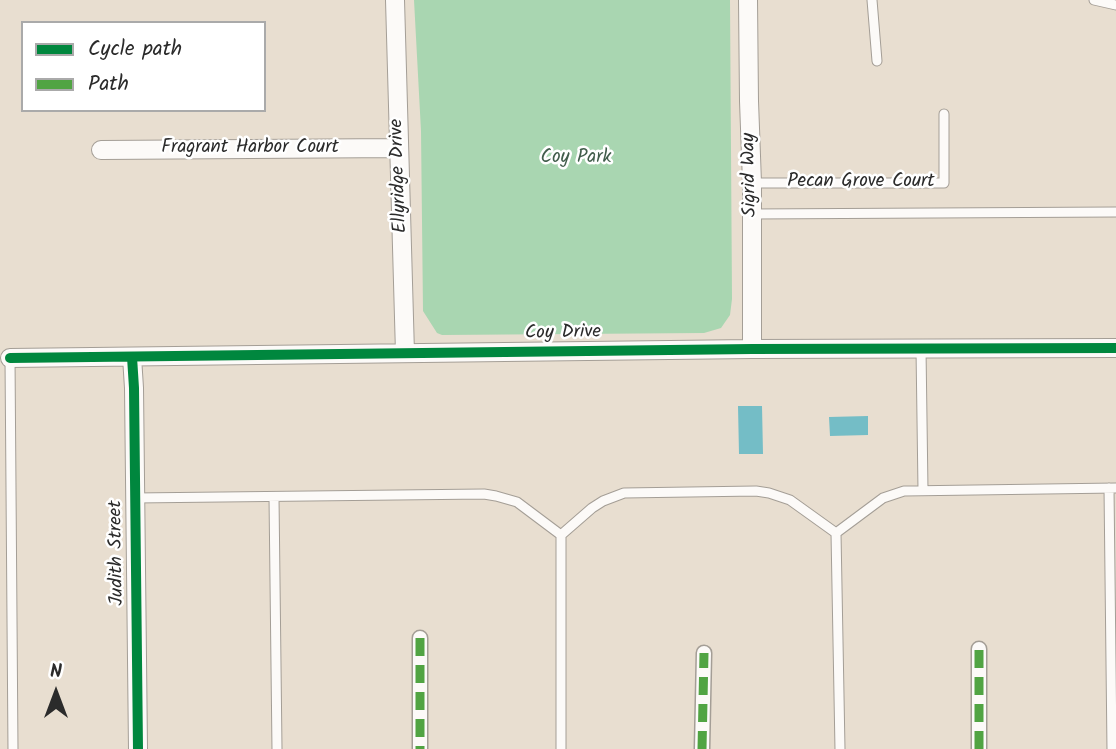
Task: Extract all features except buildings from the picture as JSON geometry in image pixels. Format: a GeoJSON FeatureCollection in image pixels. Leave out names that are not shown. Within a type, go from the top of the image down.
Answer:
{"type":"FeatureCollection","features":[{"type":"Feature","properties":{"kind":"street","name":"Ellyridge Drive"},"geometry":{"type":"LineString","coordinates":[[395,0],[405,353]]}},
{"type":"Feature","properties":{"kind":"street","name":"Sigrid Way"},"geometry":{"type":"LineString","coordinates":[[748,0],[752,349]]}},
{"type":"Feature","properties":{"kind":"street","name":"Fragrant Harbor Court"},"geometry":{"type":"LineString","coordinates":[[101,150],[399,148]]}},
{"type":"Feature","properties":{"kind":"street","name":"Coy Drive"},"geometry":{"type":"LineString","coordinates":[[10,358],[752,349],[1116,348]]}},
{"type":"Feature","properties":{"kind":"street","name":"Judith Street"},"geometry":{"type":"LineString","coordinates":[[132,357],[138,749]]}},
{"type":"Feature","properties":{"kind":"street"},"geometry":{"type":"LineString","coordinates":[[420,638],[420,749]]}},
{"type":"Feature","properties":{"kind":"street"},"geometry":{"type":"LineString","coordinates":[[979,649],[979,749]]}},
{"type":"Feature","properties":{"kind":"street"},"geometry":{"type":"LineString","coordinates":[[702,749],[704,653]]}},
{"type":"Feature","properties":{"kind":"lane"},"geometry":{"type":"LineString","coordinates":[[872,0],[877,61]]}},
{"type":"Feature","properties":{"kind":"lane"},"geometry":{"type":"LineString","coordinates":[[1094,0],[1116,5]]}},
{"type":"Feature","properties":{"kind":"lane","name":"Pecan Grove Court"},"geometry":{"type":"LineString","coordinates":[[752,183],[944,183],[944,114]]}},
{"type":"Feature","properties":{"kind":"lane"},"geometry":{"type":"LineString","coordinates":[[752,214],[1116,212]]}},
{"type":"Feature","properties":{"kind":"lane"},"geometry":{"type":"LineString","coordinates":[[921,349],[923,490]]}},
{"type":"Feature","properties":{"kind":"lane"},"geometry":{"type":"LineString","coordinates":[[10,358],[13,749]]}},
{"type":"Feature","properties":{"kind":"lane"},"geometry":{"type":"LineString","coordinates":[[836,533],[883,498],[904,491],[1113,488],[1112,749]]}},
{"type":"Feature","properties":{"kind":"lane"},"geometry":{"type":"LineString","coordinates":[[561,749],[561,535],[592,508],[624,494],[743,491],[769,493],[790,500],[836,533]]}},
{"type":"Feature","properties":{"kind":"lane"},"geometry":{"type":"LineString","coordinates":[[135,498],[484,494],[517,502],[561,535]]}},
{"type":"Feature","properties":{"kind":"lane"},"geometry":{"type":"LineString","coordinates":[[274,497],[277,749]]}},
{"type":"Feature","properties":{"kind":"lane"},"geometry":{"type":"LineString","coordinates":[[836,533],[840,749]]}},
{"type":"Feature","properties":{"kind":"green space","name":"Coy Park"},"geometry":{"type":"Polygon","coordinates":[[[414,0],[730,0],[732,299],[730,315],[721,328],[704,333],[437,333],[423,311],[421,131],[414,0]]]}},
{"type":"Feature","properties":{"kind":"water"},"geometry":{"type":"Polygon","coordinates":[[[738,406],[762,406],[763,454],[739,454],[738,406]]]}},
{"type":"Feature","properties":{"kind":"water"},"geometry":{"type":"Polygon","coordinates":[[[868,416],[868,435],[830,436],[829,417],[868,416]]]}},
{"type":"Feature","properties":{"kind":"marked path"},"geometry":{"type":"LineString","coordinates":[[420,638],[420,749]]}},
{"type":"Feature","properties":{"kind":"marked path"},"geometry":{"type":"LineString","coordinates":[[979,649],[979,749]]}},
{"type":"Feature","properties":{"kind":"marked path"},"geometry":{"type":"LineString","coordinates":[[702,749],[704,653]]}},
{"type":"Feature","properties":{"kind":"cycle path"},"geometry":{"type":"LineString","coordinates":[[10,358],[752,349],[1116,348]]}},
{"type":"Feature","properties":{"kind":"cycle path"},"geometry":{"type":"LineString","coordinates":[[132,357],[138,749]]}}]}
